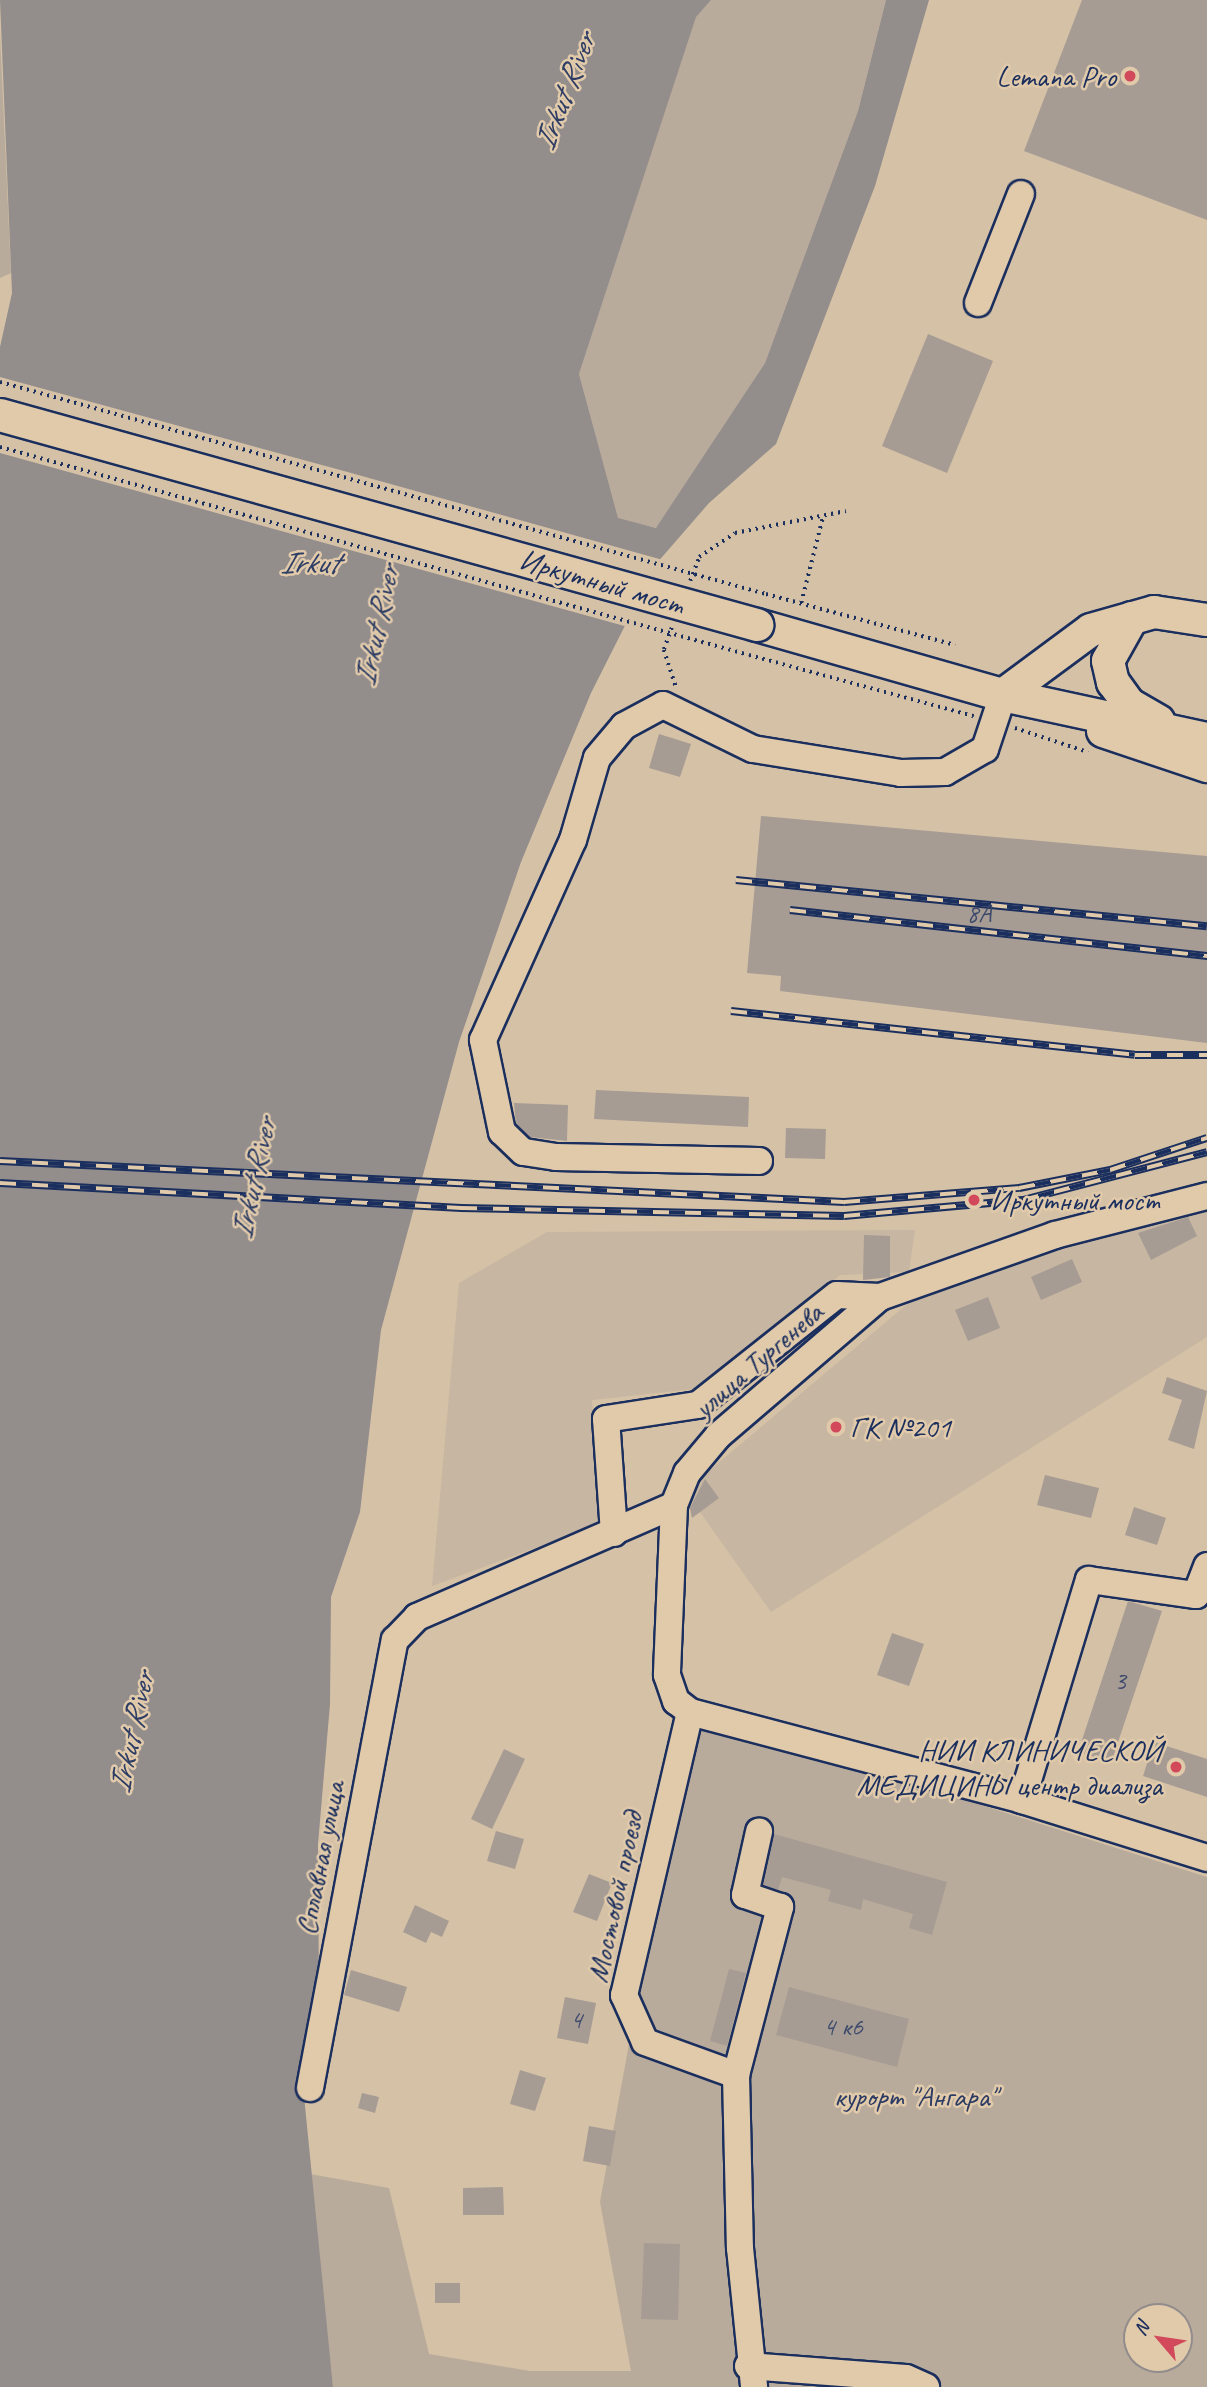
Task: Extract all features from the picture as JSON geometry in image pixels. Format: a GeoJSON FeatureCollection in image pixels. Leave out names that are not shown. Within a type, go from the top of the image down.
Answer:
{"type":"FeatureCollection","features":[{"type":"Feature","properties":{"kind":"main road","name":"Иркутный мост"},"geometry":{"type":"LineString","coordinates":[[0,415],[753,640],[1207,738]]}},
{"type":"Feature","properties":{"kind":"main road"},"geometry":{"type":"LineString","coordinates":[[1003,695],[1091,630],[1132,618],[1185,612],[1207,620]]}},
{"type":"Feature","properties":{"kind":"main road"},"geometry":{"type":"LineString","coordinates":[[1132,618],[1108,661],[1112,682],[1129,704],[1169,728]]}},
{"type":"Feature","properties":{"kind":"main road"},"geometry":{"type":"LineString","coordinates":[[1003,695],[1207,766]]}},
{"type":"Feature","properties":{"kind":"street"},"geometry":{"type":"LineString","coordinates":[[978,303],[1021,194]]}},
{"type":"Feature","properties":{"kind":"street"},"geometry":{"type":"LineString","coordinates":[[759,1161],[523,1152],[502,1132],[483,1058],[483,1040],[573,840],[597,758],[624,726],[663,705],[684,712],[753,749],[901,773],[946,772],[985,749],[1003,695]]}},
{"type":"Feature","properties":{"kind":"street","name":"улица Тургенева"},"geometry":{"type":"LineString","coordinates":[[690,1712],[676,1701],[667,1675],[674,1505],[687,1473],[718,1436],[880,1297],[1055,1235],[1207,1196]]}},
{"type":"Feature","properties":{"kind":"street"},"geometry":{"type":"LineString","coordinates":[[674,1505],[614,1533],[606,1419],[698,1405],[837,1295],[880,1297]]}},
{"type":"Feature","properties":{"kind":"street","name":"Сплавная улица"},"geometry":{"type":"LineString","coordinates":[[310,2088],[395,1640],[417,1617],[614,1533]]}},
{"type":"Feature","properties":{"kind":"street"},"geometry":{"type":"LineString","coordinates":[[1022,1800],[1089,1580],[1196,1595],[1207,1566]]}},
{"type":"Feature","properties":{"kind":"street"},"geometry":{"type":"LineString","coordinates":[[690,1712],[1022,1800],[1207,1858]]}},
{"type":"Feature","properties":{"kind":"street","name":"Мостовой проезд"},"geometry":{"type":"LineString","coordinates":[[690,1712],[624,1995],[645,2042],[736,2075]]}},
{"type":"Feature","properties":{"kind":"street"},"geometry":{"type":"LineString","coordinates":[[759,1832],[745,1895],[780,1907],[736,2075],[751,2376],[906,2378],[926,2387]]}},
{"type":"Feature","properties":{"kind":"path"},"geometry":{"type":"LineString","coordinates":[[0,382],[956,645]]}},
{"type":"Feature","properties":{"kind":"path"},"geometry":{"type":"LineString","coordinates":[[0,447],[753,640]]}},
{"type":"Feature","properties":{"kind":"path"},"geometry":{"type":"LineString","coordinates":[[686,592],[699,557],[735,533],[846,511]]}},
{"type":"Feature","properties":{"kind":"path"},"geometry":{"type":"LineString","coordinates":[[801,603],[823,516]]}},
{"type":"Feature","properties":{"kind":"path"},"geometry":{"type":"LineString","coordinates":[[677,615],[664,650],[684,712]]}},
{"type":"Feature","properties":{"kind":"shaded area"},"geometry":{"type":"Polygon","coordinates":[[[1207,1208],[1207,1337],[771,1612],[685,1491],[911,1301],[1007,1264],[1207,1208]]]}},
{"type":"Feature","properties":{"kind":"shaded area"},"geometry":{"type":"Polygon","coordinates":[[[915,1230],[909,1272],[840,1275],[703,1388],[592,1400],[600,1524],[432,1586],[459,1283],[547,1232],[915,1230]]]}},
{"type":"Feature","properties":{"kind":"green space"},"geometry":{"type":"Polygon","coordinates":[[[711,0],[886,0],[858,111],[765,363],[657,528],[618,519],[579,374],[696,16],[711,0]]]}},
{"type":"Feature","properties":{"kind":"green space"},"geometry":{"type":"Polygon","coordinates":[[[0,34],[11,273],[0,278],[0,34]]]}},
{"type":"Feature","properties":{"kind":"green space","name":"курорт \"Ангара\""},"geometry":{"type":"Polygon","coordinates":[[[690,1712],[1207,1877],[1207,2387],[333,2387],[310,2174],[389,2188],[429,2354],[530,2371],[631,2371],[600,2202],[690,1712]]]}},
{"type":"Feature","properties":{"kind":"water","name":"Irkut"},"geometry":{"type":"Polygon","coordinates":[[[0,0],[711,0],[696,17],[579,374],[618,518],[656,528],[765,363],[858,111],[886,0],[929,0],[875,186],[776,444],[709,503],[656,564],[591,693],[521,862],[459,1042],[381,1330],[360,1512],[331,1597],[330,1704],[318,1844],[319,2003],[303,2086],[333,2387],[0,2387],[0,347],[12,293],[0,0]]]}},
{"type":"Feature","properties":{"kind":"pier"},"geometry":{"type":"Polygon","coordinates":[[[0,377],[663,560],[628,627],[0,453],[0,377]]]}},
{"type":"Feature","properties":{"kind":"building","name":"Lemana Pro"},"geometry":{"type":"Polygon","coordinates":[[[1082,0],[1207,0],[1207,220],[1024,151],[1082,0]]]}},
{"type":"Feature","properties":{"kind":"building"},"geometry":{"type":"Polygon","coordinates":[[[928,334],[993,361],[947,473],[882,446],[928,334]]]}},
{"type":"Feature","properties":{"kind":"building"},"geometry":{"type":"Polygon","coordinates":[[[659,734],[691,744],[680,777],[649,768],[659,734]]]}},
{"type":"Feature","properties":{"kind":"building"},"geometry":{"type":"Polygon","coordinates":[[[761,816],[1207,856],[1207,1043],[780,991],[781,976],[747,973],[761,816]]]}},
{"type":"Feature","properties":{"kind":"building"},"geometry":{"type":"Polygon","coordinates":[[[596,1090],[749,1097],[748,1127],[594,1119],[596,1090]]]}},
{"type":"Feature","properties":{"kind":"building"},"geometry":{"type":"Polygon","coordinates":[[[514,1103],[568,1105],[567,1141],[530,1137],[516,1124],[514,1103]]]}},
{"type":"Feature","properties":{"kind":"building"},"geometry":{"type":"Polygon","coordinates":[[[786,1128],[826,1129],[825,1159],[785,1158],[786,1128]]]}},
{"type":"Feature","properties":{"kind":"building"},"geometry":{"type":"Polygon","coordinates":[[[1188,1217],[1197,1236],[1151,1260],[1138,1233],[1188,1217]]]}},
{"type":"Feature","properties":{"kind":"building"},"geometry":{"type":"Polygon","coordinates":[[[864,1235],[890,1236],[890,1277],[863,1280],[864,1235]]]}},
{"type":"Feature","properties":{"kind":"building"},"geometry":{"type":"Polygon","coordinates":[[[1072,1259],[1082,1282],[1041,1300],[1031,1277],[1072,1259]]]}},
{"type":"Feature","properties":{"kind":"building"},"geometry":{"type":"Polygon","coordinates":[[[988,1297],[1000,1328],[968,1341],[955,1310],[988,1297]]]}},
{"type":"Feature","properties":{"kind":"building"},"geometry":{"type":"Polygon","coordinates":[[[1167,1377],[1207,1391],[1194,1449],[1168,1440],[1182,1400],[1162,1393],[1167,1377]]]}},
{"type":"Feature","properties":{"kind":"building"},"geometry":{"type":"Polygon","coordinates":[[[1045,1475],[1099,1488],[1091,1518],[1037,1505],[1045,1475]]]}},
{"type":"Feature","properties":{"kind":"building"},"geometry":{"type":"Polygon","coordinates":[[[705,1479],[719,1498],[692,1518],[690,1508],[705,1479]]]}},
{"type":"Feature","properties":{"kind":"building"},"geometry":{"type":"Polygon","coordinates":[[[1134,1507],[1166,1518],[1157,1545],[1125,1535],[1134,1507]]]}},
{"type":"Feature","properties":{"kind":"building"},"geometry":{"type":"Polygon","coordinates":[[[1128,1601],[1162,1611],[1111,1763],[1078,1752],[1128,1601]]]}},
{"type":"Feature","properties":{"kind":"building"},"geometry":{"type":"Polygon","coordinates":[[[892,1633],[924,1644],[909,1686],[877,1675],[892,1633]]]}},
{"type":"Feature","properties":{"kind":"building","name":"НИИ КЛИНИЧЕСКОЙ МЕДИЦИНЫ центр диализа"},"geometry":{"type":"Polygon","coordinates":[[[1154,1742],[1207,1759],[1207,1797],[1143,1776],[1154,1742]]]}},
{"type":"Feature","properties":{"kind":"building"},"geometry":{"type":"Polygon","coordinates":[[[504,1749],[525,1759],[492,1829],[471,1819],[504,1749]]]}},
{"type":"Feature","properties":{"kind":"building"},"geometry":{"type":"Polygon","coordinates":[[[496,1831],[524,1839],[515,1869],[487,1861],[496,1831]]]}},
{"type":"Feature","properties":{"kind":"building"},"geometry":{"type":"Polygon","coordinates":[[[774,1834],[947,1882],[932,1935],[909,1928],[913,1914],[863,1899],[861,1910],[828,1901],[831,1890],[782,1877],[778,1890],[763,1885],[774,1834]]]}},
{"type":"Feature","properties":{"kind":"building"},"geometry":{"type":"Polygon","coordinates":[[[589,1874],[612,1883],[597,1921],[573,1912],[589,1874]]]}},
{"type":"Feature","properties":{"kind":"building"},"geometry":{"type":"Polygon","coordinates":[[[415,1905],[449,1921],[442,1937],[431,1932],[426,1943],[403,1932],[415,1905]]]}},
{"type":"Feature","properties":{"kind":"building"},"geometry":{"type":"Polygon","coordinates":[[[729,1969],[746,1973],[727,2046],[710,2041],[729,1969]]]}},
{"type":"Feature","properties":{"kind":"building"},"geometry":{"type":"Polygon","coordinates":[[[351,1970],[407,1987],[399,2012],[344,1995],[351,1970]]]}},
{"type":"Feature","properties":{"kind":"building"},"geometry":{"type":"Polygon","coordinates":[[[789,1987],[909,2019],[897,2067],[776,2035],[789,1987]]]}},
{"type":"Feature","properties":{"kind":"building"},"geometry":{"type":"Polygon","coordinates":[[[565,1997],[596,2003],[588,2044],[557,2038],[565,1997]]]}},
{"type":"Feature","properties":{"kind":"building"},"geometry":{"type":"Polygon","coordinates":[[[520,2070],[546,2078],[535,2111],[510,2104],[520,2070]]]}},
{"type":"Feature","properties":{"kind":"building"},"geometry":{"type":"Polygon","coordinates":[[[362,2093],[379,2097],[375,2113],[358,2108],[362,2093]]]}},
{"type":"Feature","properties":{"kind":"building"},"geometry":{"type":"Polygon","coordinates":[[[589,2126],[616,2131],[610,2166],[583,2161],[589,2126]]]}},
{"type":"Feature","properties":{"kind":"building"},"geometry":{"type":"Polygon","coordinates":[[[503,2187],[504,2215],[463,2215],[463,2188],[503,2187]]]}},
{"type":"Feature","properties":{"kind":"building"},"geometry":{"type":"Polygon","coordinates":[[[644,2243],[680,2244],[678,2320],[641,2319],[644,2243]]]}},
{"type":"Feature","properties":{"kind":"building"},"geometry":{"type":"Polygon","coordinates":[[[435,2283],[460,2283],[460,2303],[435,2303],[435,2283]]]}},
{"type":"Feature","properties":{"kind":"railway"},"geometry":{"type":"LineString","coordinates":[[736,880],[1207,926]]}},
{"type":"Feature","properties":{"kind":"railway"},"geometry":{"type":"LineString","coordinates":[[790,910],[1207,956]]}},
{"type":"Feature","properties":{"kind":"railway"},"geometry":{"type":"LineString","coordinates":[[731,1011],[1135,1055],[1207,1055]]}},
{"type":"Feature","properties":{"kind":"railway"},"geometry":{"type":"LineString","coordinates":[[0,1161],[844,1202],[1019,1188],[1110,1170],[1207,1138]]}},
{"type":"Feature","properties":{"kind":"railway"},"geometry":{"type":"LineString","coordinates":[[0,1183],[461,1208],[844,1216],[1023,1200],[1207,1152]]}},
{"type":"Feature","properties":{"kind":"place","name":"Lemana Pro"},"geometry":{"type":"Point","coordinates":[1130,76]}},
{"type":"Feature","properties":{"kind":"place","name":"Иркутный мост"},"geometry":{"type":"Point","coordinates":[974,1200]}},
{"type":"Feature","properties":{"kind":"place","name":"ГК №201"},"geometry":{"type":"Point","coordinates":[836,1427]}},
{"type":"Feature","properties":{"kind":"place","name":"НИИ КЛИНИЧЕСКОЙ МЕДИЦИНЫ центр диализа"},"geometry":{"type":"Point","coordinates":[1176,1767]}},
{"type":"Feature","properties":{"kind":"water label","name":"Irkut River"},"geometry":{"type":"Point","coordinates":[565,92]}},
{"type":"Feature","properties":{"kind":"water label","name":"Irkut River"},"geometry":{"type":"Point","coordinates":[377,626]}},
{"type":"Feature","properties":{"kind":"water label","name":"Irkut River"},"geometry":{"type":"Point","coordinates":[254,1179]}},
{"type":"Feature","properties":{"kind":"water label","name":"Irkut River"},"geometry":{"type":"Point","coordinates":[132,1733]}}]}
